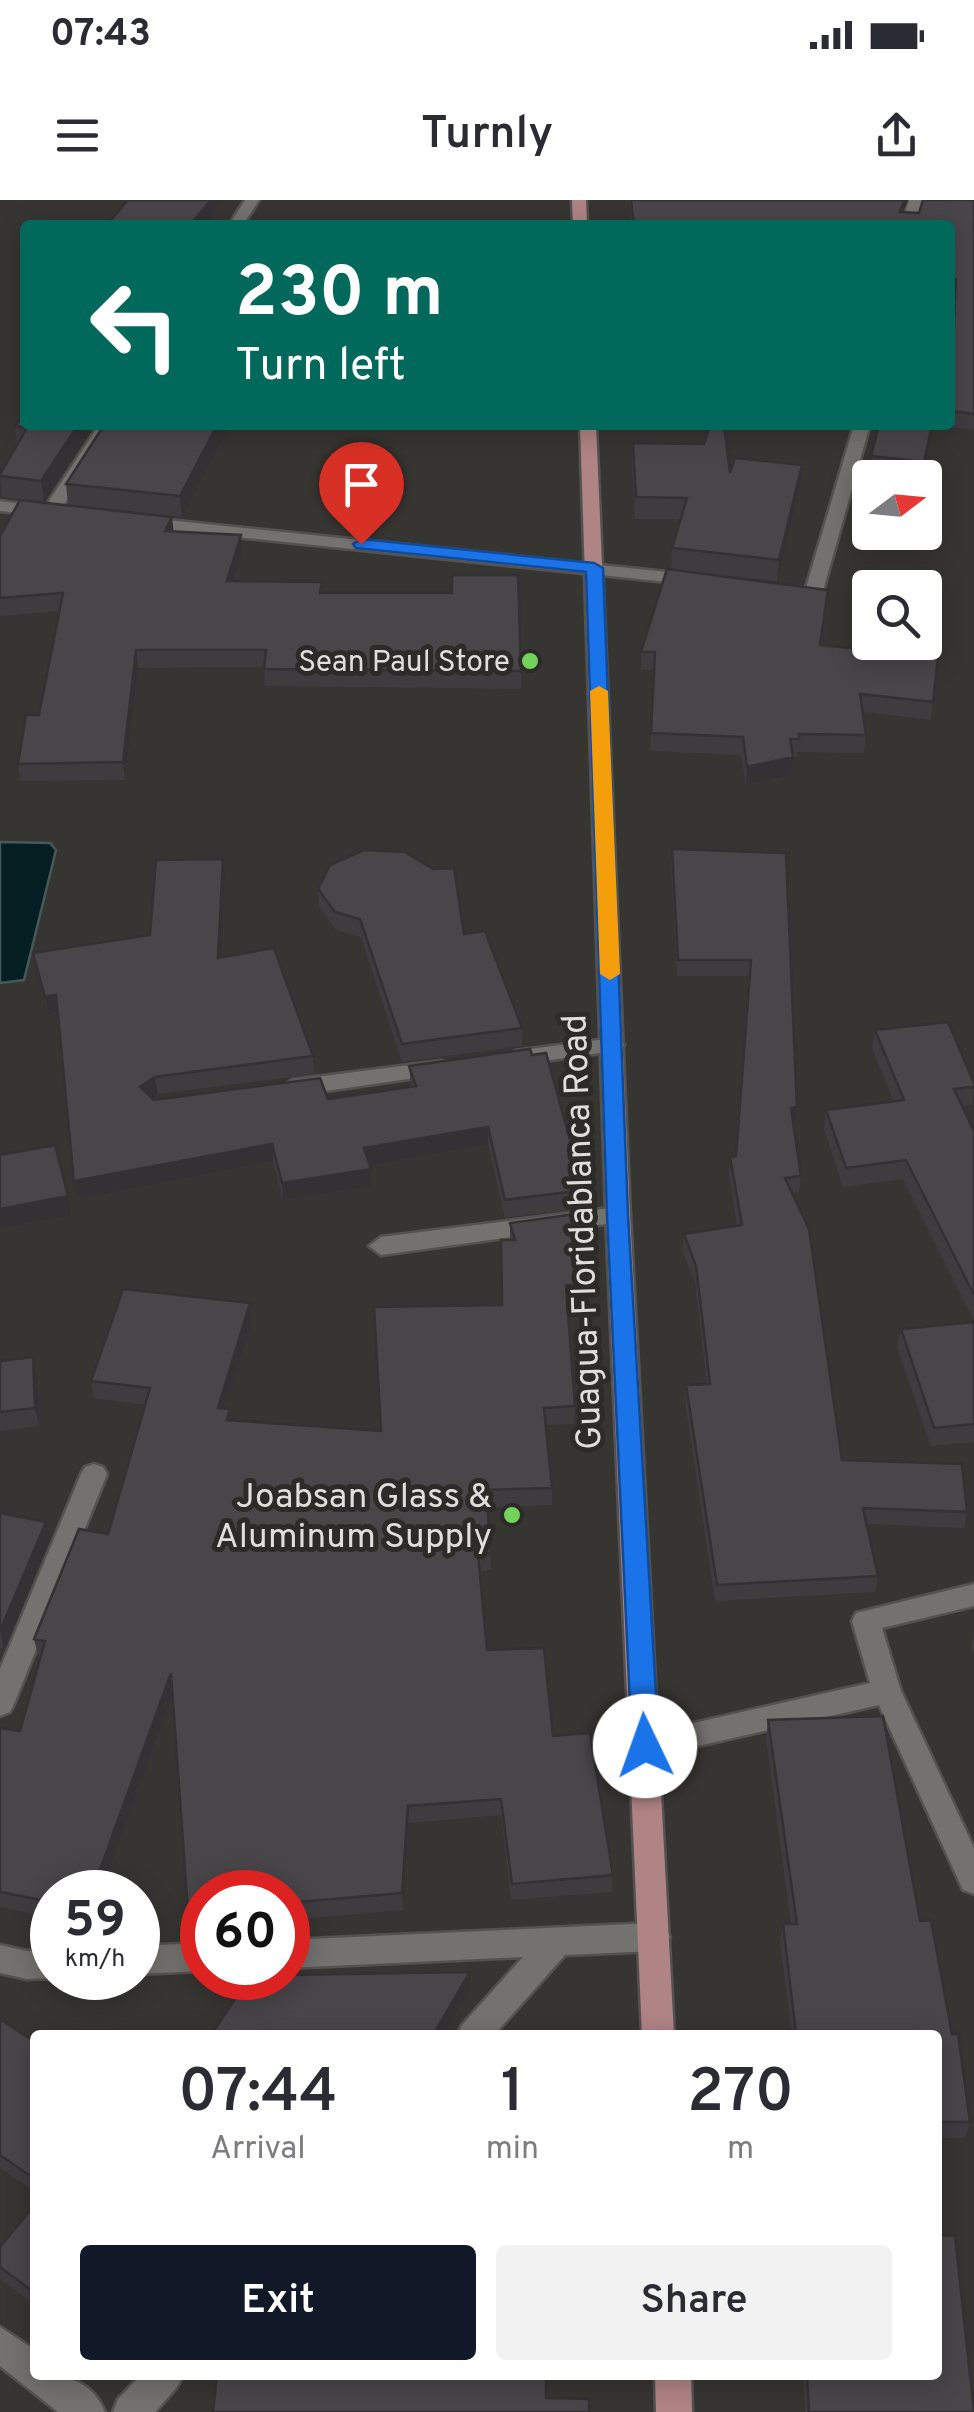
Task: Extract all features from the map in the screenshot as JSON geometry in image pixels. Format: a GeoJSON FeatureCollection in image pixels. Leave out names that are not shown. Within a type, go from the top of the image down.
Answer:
{"type":"FeatureCollection","features":[{"type":"Feature","properties":{"kind":"main road","name":"Guagua-Floridablanca Road"},"geometry":{"type":"LineString","coordinates":[[588,430],[618,1215],[658,2030]]}},
{"type":"Feature","properties":{"kind":"main road"},"geometry":{"type":"LineString","coordinates":[[673,2380],[674,2412]]}},
{"type":"Feature","properties":{"kind":"street"},"geometry":{"type":"LineString","coordinates":[[0,506],[60,514],[104,430]]}},
{"type":"Feature","properties":{"kind":"street"},"geometry":{"type":"LineString","coordinates":[[774,590],[813,594],[861,430]]}},
{"type":"Feature","properties":{"kind":"street"},"geometry":{"type":"LineString","coordinates":[[128,521],[716,582]]}},
{"type":"Feature","properties":{"kind":"street"},"geometry":{"type":"LineString","coordinates":[[494,1061],[613,1045]]}},
{"type":"Feature","properties":{"kind":"street"},"geometry":{"type":"LineString","coordinates":[[277,1090],[455,1066]]}},
{"type":"Feature","properties":{"kind":"street"},"geometry":{"type":"LineString","coordinates":[[381,1246],[618,1215]]}},
{"type":"Feature","properties":{"kind":"street"},"geometry":{"type":"LineString","coordinates":[[0,1704],[94,1474]]}},
{"type":"Feature","properties":{"kind":"street"},"geometry":{"type":"LineString","coordinates":[[974,1595],[866,1621],[887,1690],[974,1880]]}},
{"type":"Feature","properties":{"kind":"street"},"geometry":{"type":"LineString","coordinates":[[645,1746],[887,1690]]}},
{"type":"Feature","properties":{"kind":"street"},"geometry":{"type":"LineString","coordinates":[[310,1953],[654,1937]]}},
{"type":"Feature","properties":{"kind":"street"},"geometry":{"type":"LineString","coordinates":[[478,2030],[558,1941]]}},
{"type":"Feature","properties":{"kind":"street"},"geometry":{"type":"LineString","coordinates":[[0,1960],[30,1966]]}},
{"type":"Feature","properties":{"kind":"street"},"geometry":{"type":"LineString","coordinates":[[0,2344],[30,2368]]}},
{"type":"Feature","properties":{"kind":"street"},"geometry":{"type":"LineString","coordinates":[[46,2380],[86,2412]]}},
{"type":"Feature","properties":{"kind":"street"},"geometry":{"type":"LineString","coordinates":[[132,2412],[161,2380]]}},
{"type":"Feature","properties":{"kind":"water"},"geometry":{"type":"Polygon","coordinates":[[[0,842],[50,843],[56,850],[24,980],[0,983],[0,842]]]}},
{"type":"Feature","properties":{"kind":"building"},"geometry":{"type":"Polygon","coordinates":[[[128,200],[211,200],[194,220],[111,220],[128,200]]]}},
{"type":"Feature","properties":{"kind":"building"},"geometry":{"type":"Polygon","coordinates":[[[631,200],[904,200],[900,212],[919,213],[923,200],[974,200],[974,414],[955,412],[955,220],[633,220],[631,200]]]}},
{"type":"Feature","properties":{"kind":"building"},"geometry":{"type":"Polygon","coordinates":[[[26,430],[75,430],[41,481],[0,474],[26,430]]]}},
{"type":"Feature","properties":{"kind":"building"},"geometry":{"type":"Polygon","coordinates":[[[101,430],[214,430],[180,496],[66,484],[101,430]]]}},
{"type":"Feature","properties":{"kind":"building"},"geometry":{"type":"Polygon","coordinates":[[[708,430],[725,430],[730,473],[735,458],[802,465],[779,560],[672,548],[687,498],[636,497],[633,443],[704,444],[708,430]]]}},
{"type":"Feature","properties":{"kind":"building"},"geometry":{"type":"Polygon","coordinates":[[[878,430],[931,430],[924,460],[871,456],[878,430]]]}},
{"type":"Feature","properties":{"kind":"building"},"geometry":{"type":"Polygon","coordinates":[[[20,500],[172,517],[165,531],[241,535],[227,581],[322,582],[320,593],[452,593],[452,575],[518,575],[521,671],[264,669],[266,650],[136,650],[123,762],[18,764],[26,715],[39,715],[63,593],[0,598],[0,536],[20,500]]]}},
{"type":"Feature","properties":{"kind":"building"},"geometry":{"type":"Polygon","coordinates":[[[667,569],[828,590],[820,645],[852,648],[852,660],[938,660],[933,702],[860,694],[866,735],[799,734],[799,739],[790,739],[793,757],[747,767],[743,737],[651,733],[655,652],[641,652],[667,569]]]}},
{"type":"Feature","properties":{"kind":"building"},"geometry":{"type":"Polygon","coordinates":[[[672,849],[786,853],[797,1107],[791,1108],[801,1176],[785,1178],[809,1229],[842,1460],[962,1464],[967,1512],[863,1508],[878,1576],[717,1585],[686,1385],[710,1384],[696,1266],[684,1234],[742,1225],[730,1157],[736,1156],[751,960],[678,960],[672,849]]]}},
{"type":"Feature","properties":{"kind":"building"},"geometry":{"type":"Polygon","coordinates":[[[364,850],[405,852],[433,869],[454,868],[464,934],[485,931],[522,1028],[402,1044],[360,919],[335,912],[318,889],[330,865],[364,850]]]}},
{"type":"Feature","properties":{"kind":"building"},"geometry":{"type":"Polygon","coordinates":[[[223,859],[218,958],[274,948],[313,1056],[155,1077],[140,1087],[154,1100],[320,1078],[328,1099],[416,1086],[409,1066],[530,1049],[532,1055],[546,1053],[584,1190],[505,1200],[488,1127],[364,1148],[371,1169],[282,1183],[272,1144],[74,1181],[56,995],[45,997],[33,953],[150,935],[156,860],[223,859]]]}},
{"type":"Feature","properties":{"kind":"building"},"geometry":{"type":"Polygon","coordinates":[[[948,1022],[974,1083],[974,1087],[954,1089],[974,1131],[974,1295],[906,1160],[846,1168],[826,1110],[904,1100],[875,1030],[948,1022]]]}},
{"type":"Feature","properties":{"kind":"building"},"geometry":{"type":"Polygon","coordinates":[[[55,1145],[68,1196],[0,1209],[0,1155],[55,1145]]]}},
{"type":"Feature","properties":{"kind":"building"},"geometry":{"type":"Polygon","coordinates":[[[575,1214],[579,1285],[566,1285],[575,1406],[544,1408],[552,1488],[486,1490],[491,1553],[478,1554],[487,1650],[544,1648],[553,1736],[590,1733],[613,1875],[512,1884],[501,1799],[408,1806],[402,1893],[310,1901],[310,1870],[185,1870],[171,1673],[100,1870],[30,1870],[30,1898],[0,1892],[0,1728],[20,1731],[45,1641],[34,1639],[79,1529],[108,1534],[150,1388],[91,1381],[123,1289],[250,1303],[218,1408],[230,1409],[227,1420],[381,1431],[374,1307],[502,1305],[501,1240],[515,1240],[510,1223],[575,1214]]]}},
{"type":"Feature","properties":{"kind":"building"},"geometry":{"type":"Polygon","coordinates":[[[974,1322],[974,1424],[934,1428],[901,1329],[974,1322]]]}},
{"type":"Feature","properties":{"kind":"building"},"geometry":{"type":"Polygon","coordinates":[[[33,1357],[35,1408],[0,1412],[0,1361],[33,1357]]]}},
{"type":"Feature","properties":{"kind":"building"},"geometry":{"type":"Polygon","coordinates":[[[0,1513],[46,1522],[0,1631],[0,1513]]]}},
{"type":"Feature","properties":{"kind":"building"},"geometry":{"type":"Polygon","coordinates":[[[883,1716],[920,1921],[931,1920],[952,2034],[958,2034],[970,2122],[942,2122],[942,2030],[796,2030],[783,1924],[797,1924],[768,1720],[883,1716]]]}},
{"type":"Feature","properties":{"kind":"building"},"geometry":{"type":"Polygon","coordinates":[[[470,1972],[436,2030],[214,2030],[234,2000],[310,2000],[310,1975],[470,1972]]]}},
{"type":"Feature","properties":{"kind":"building"},"geometry":{"type":"Polygon","coordinates":[[[0,2019],[30,2039],[30,2176],[0,2155],[0,2019]]]}},
{"type":"Feature","properties":{"kind":"building"},"geometry":{"type":"Polygon","coordinates":[[[30,2211],[30,2289],[0,2267],[0,2247],[30,2211]]]}},
{"type":"Feature","properties":{"kind":"building"},"geometry":{"type":"Polygon","coordinates":[[[942,2235],[955,2236],[974,2412],[809,2412],[807,2380],[942,2380],[942,2235]]]}},
{"type":"Feature","properties":{"kind":"building"},"geometry":{"type":"Polygon","coordinates":[[[216,2380],[546,2380],[546,2398],[589,2399],[589,2412],[213,2412],[216,2380]]]}},
{"type":"Feature","properties":{"kind":"slow traffic"},"geometry":{"type":"LineString","coordinates":[[599,691],[610,974]]}},
{"type":"Feature","properties":{"kind":"place","name":"Sean Paul Store"},"geometry":{"type":"Point","coordinates":[530,661]}},
{"type":"Feature","properties":{"kind":"place","name":"Joabsan Glass & Aluminum Supply"},"geometry":{"type":"Point","coordinates":[512,1515]}},
{"type":"Feature","properties":{"kind":"route"},"geometry":{"type":"LineString","coordinates":[[361,544],[594,568],[618,1215],[645,1746]]}}]}
